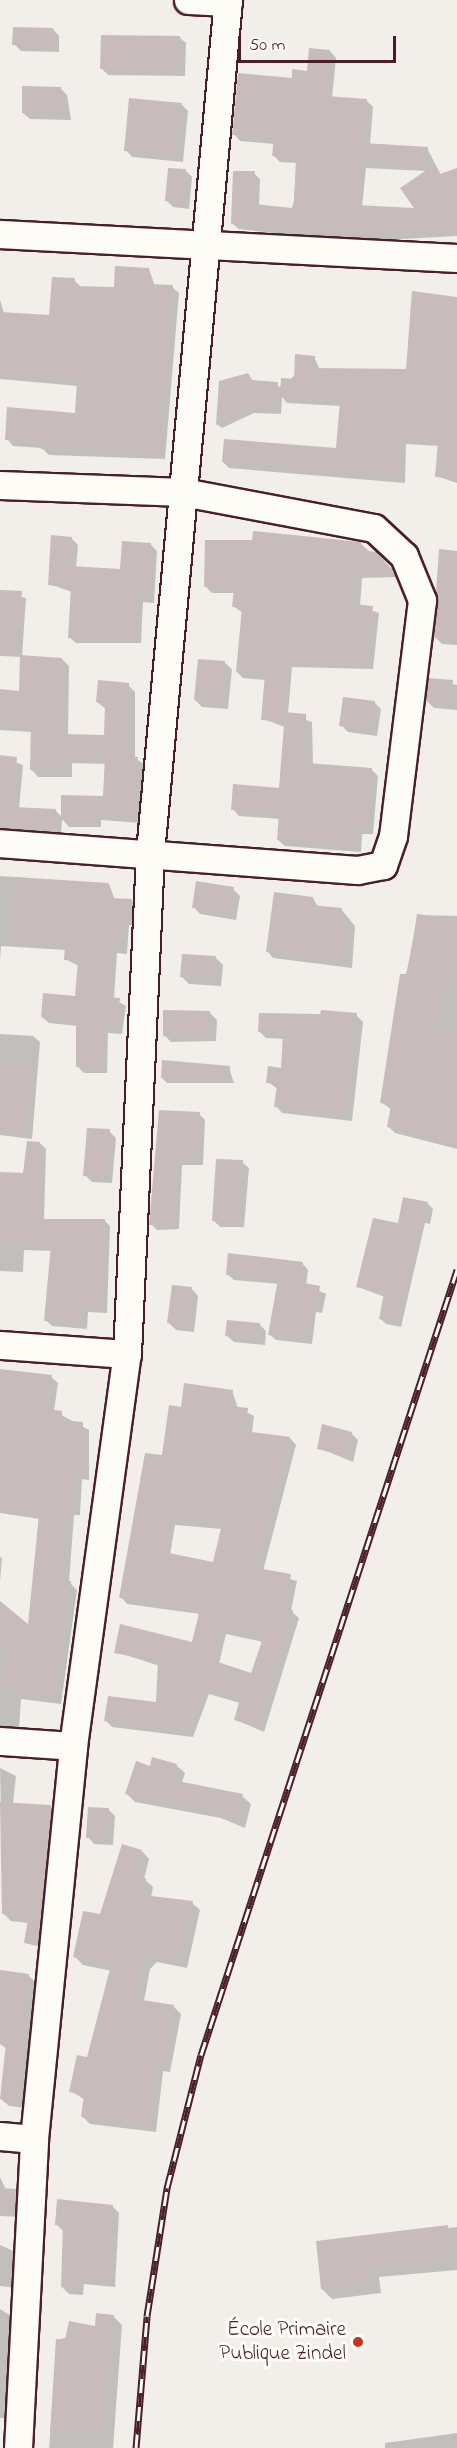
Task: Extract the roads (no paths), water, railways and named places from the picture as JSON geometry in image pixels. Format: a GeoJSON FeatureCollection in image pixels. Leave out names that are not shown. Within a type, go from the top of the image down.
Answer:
{"type":"FeatureCollection","features":[{"type":"Feature","properties":{"kind":"street"},"geometry":{"type":"LineString","coordinates":[[18,2448],[34,2139],[73,1746],[127,1354],[150,853],[228,1],[188,0]]}},
{"type":"Feature","properties":{"kind":"street"},"geometry":{"type":"LineString","coordinates":[[0,234],[205,247],[457,258]]}},
{"type":"Feature","properties":{"kind":"street"},"geometry":{"type":"LineString","coordinates":[[0,485],[183,492],[374,528],[404,556],[422,600],[393,836],[383,865],[357,870],[0,843]]}},
{"type":"Feature","properties":{"kind":"street"},"geometry":{"type":"LineString","coordinates":[[0,1345],[127,1354]]}},
{"type":"Feature","properties":{"kind":"street"},"geometry":{"type":"LineString","coordinates":[[0,1741],[73,1746]]}},
{"type":"Feature","properties":{"kind":"street"},"geometry":{"type":"LineString","coordinates":[[0,2136],[34,2139]]}},
{"type":"Feature","properties":{"kind":"railway"},"geometry":{"type":"LineString","coordinates":[[136,2448],[147,2316],[167,2188],[201,2055],[457,1270]]}},
{"type":"Feature","properties":{"kind":"place","name":"École Primaire Publique Zindel"},"geometry":{"type":"Point","coordinates":[358,2342]}}]}
